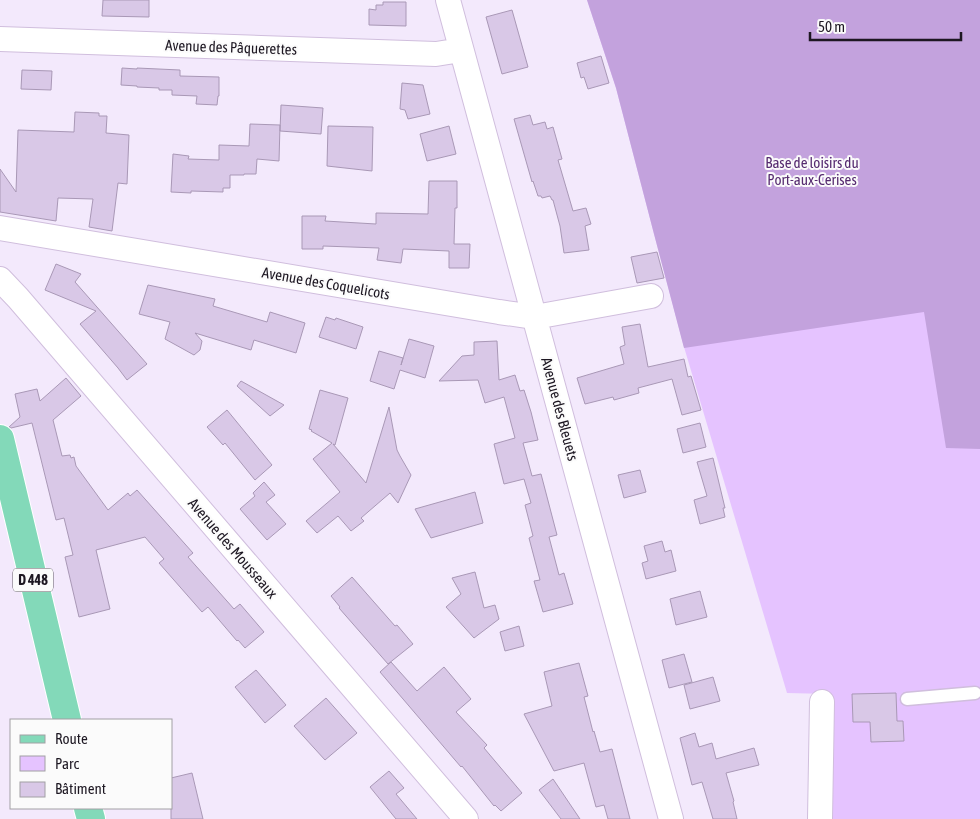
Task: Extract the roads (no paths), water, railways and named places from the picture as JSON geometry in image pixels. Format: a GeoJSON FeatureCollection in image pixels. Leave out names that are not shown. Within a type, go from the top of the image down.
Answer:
{"type":"FeatureCollection","features":[{"type":"Feature","properties":{"kind":"main road","name":"D 448"},"geometry":{"type":"LineString","coordinates":[[0,439],[67,719]]}},
{"type":"Feature","properties":{"kind":"street","name":"Avenue des Bleuets"},"geometry":{"type":"LineString","coordinates":[[448,0],[671,819]]}},
{"type":"Feature","properties":{"kind":"street","name":"Avenue des Pâquerettes"},"geometry":{"type":"LineString","coordinates":[[0,39],[436,54],[461,50]]}},
{"type":"Feature","properties":{"kind":"street","name":"Avenue des Coquelicots"},"geometry":{"type":"LineString","coordinates":[[0,228],[535,317],[651,296]]}},
{"type":"Feature","properties":{"kind":"street","name":"Avenue des Mousseaux"},"geometry":{"type":"LineString","coordinates":[[0,278],[466,819]]}},
{"type":"Feature","properties":{"kind":"street"},"geometry":{"type":"LineString","coordinates":[[820,819],[822,702]]}},
{"type":"Feature","properties":{"kind":"lane"},"geometry":{"type":"LineString","coordinates":[[907,699],[975,693]]}},
{"type":"Feature","properties":{"kind":"park label","name":"Base de loisirs du Port-aux-Cerises"},"geometry":{"type":"Point","coordinates":[812,170]}}]}
